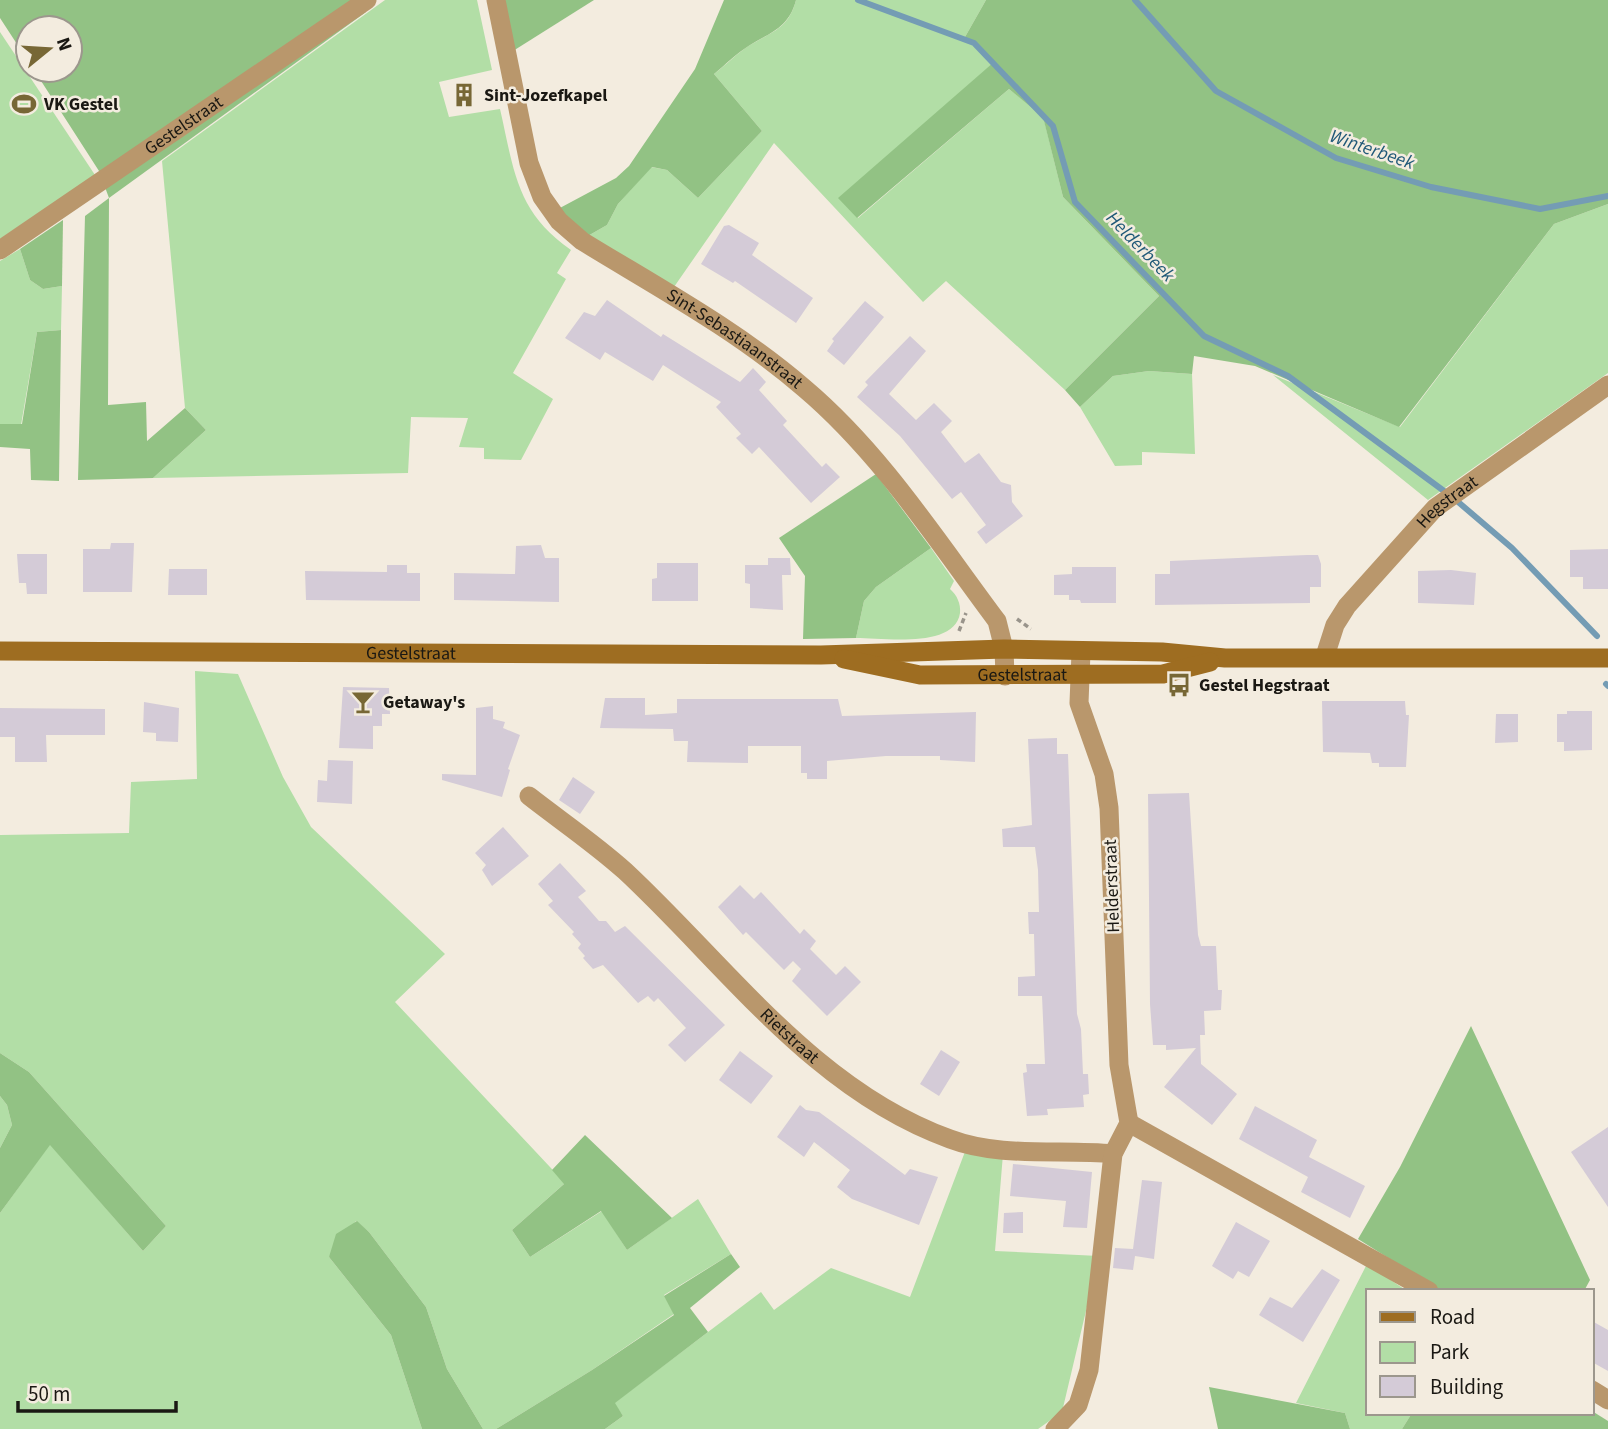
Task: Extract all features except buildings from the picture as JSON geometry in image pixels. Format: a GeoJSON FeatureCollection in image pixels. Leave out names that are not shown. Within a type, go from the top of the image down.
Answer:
{"type":"FeatureCollection","features":[{"type":"Feature","properties":{"kind":"main road","name":"Gestelstraat"},"geometry":{"type":"LineString","coordinates":[[0,651],[821,655],[863,651],[1004,649],[1162,652],[1225,658],[1608,657]]}},
{"type":"Feature","properties":{"kind":"main road","name":"Gestelstraat"},"geometry":{"type":"LineString","coordinates":[[821,655],[920,675],[1005,676],[1163,674],[1225,658]]}},
{"type":"Feature","properties":{"kind":"street","name":"Gestelstraat"},"geometry":{"type":"LineString","coordinates":[[0,250],[368,0]]}},
{"type":"Feature","properties":{"kind":"street","name":"Sint-Sebastiaanstraat"},"geometry":{"type":"LineString","coordinates":[[496,0],[529,163],[542,197],[559,221],[582,241],[748,344],[822,405],[858,440],[997,621],[1004,649],[1005,676]]}},
{"type":"Feature","properties":{"kind":"street","name":"Hegstraat"},"geometry":{"type":"LineString","coordinates":[[1325,656],[1335,625],[1348,606],[1435,508],[1608,385]]}},
{"type":"Feature","properties":{"kind":"street","name":"Helderstraat"},"geometry":{"type":"LineString","coordinates":[[1081,652],[1079,703],[1104,774],[1109,808],[1119,1065],[1129,1124]]}},
{"type":"Feature","properties":{"kind":"street","name":"Rietstraat"},"geometry":{"type":"LineString","coordinates":[[529,796],[625,871],[752,1003],[820,1061],[876,1103],[927,1129],[971,1146],[1113,1154]]}},
{"type":"Feature","properties":{"kind":"street"},"geometry":{"type":"LineString","coordinates":[[1055,1429],[1078,1405],[1088,1370],[1113,1154],[1129,1124],[1425,1289]]}},
{"type":"Feature","properties":{"kind":"path"},"geometry":{"type":"LineString","coordinates":[[961,629],[964,624]]}},
{"type":"Feature","properties":{"kind":"green space"},"geometry":{"type":"Polygon","coordinates":[[[0,0],[361,0],[366,12],[109,198],[99,171],[43,84],[84,84],[84,14],[14,14],[14,40],[0,18],[0,0]]]}},
{"type":"Feature","properties":{"kind":"green space"},"geometry":{"type":"Polygon","coordinates":[[[385,0],[477,0],[492,70],[439,82],[449,117],[500,109],[514,170],[528,205],[553,236],[571,250],[557,273],[566,279],[513,373],[553,399],[521,460],[484,459],[484,448],[459,447],[468,418],[411,417],[408,473],[153,478],[206,430],[185,408],[162,161],[385,0]]]}},
{"type":"Feature","properties":{"kind":"green space"},"geometry":{"type":"Polygon","coordinates":[[[505,0],[594,0],[513,51],[505,0]]]}},
{"type":"Feature","properties":{"kind":"green space"},"geometry":{"type":"Polygon","coordinates":[[[724,0],[796,0],[789,17],[779,28],[745,48],[714,74],[762,131],[698,198],[667,170],[652,167],[618,204],[607,225],[586,237],[558,209],[616,178],[629,166],[695,69],[724,0]]]}},
{"type":"Feature","properties":{"kind":"green space"},"geometry":{"type":"Polygon","coordinates":[[[796,0],[986,0],[965,37],[995,62],[839,198],[858,218],[1009,89],[1043,116],[1063,197],[1159,296],[1065,390],[946,281],[923,302],[774,143],[674,287],[586,237],[607,225],[618,204],[651,167],[667,170],[698,198],[762,131],[714,74],[745,48],[779,28],[789,17],[796,0]]]}},
{"type":"Feature","properties":{"kind":"green space"},"geometry":{"type":"Polygon","coordinates":[[[986,0],[1608,0],[1608,204],[1554,224],[1399,427],[1255,366],[1194,356],[1192,374],[1149,371],[1113,376],[1080,407],[1065,390],[1159,296],[1063,197],[1043,117],[1009,89],[857,218],[838,198],[994,62],[965,37],[986,0]]]}},
{"type":"Feature","properties":{"kind":"green space","name":"VK Gestel"},"geometry":{"type":"Polygon","coordinates":[[[0,32],[14,53],[14,84],[35,84],[95,175],[0,239],[0,32]]]}},
{"type":"Feature","properties":{"kind":"green space"},"geometry":{"type":"Polygon","coordinates":[[[109,198],[108,405],[146,402],[147,441],[185,408],[206,430],[153,478],[78,480],[85,216],[109,198]]]}},
{"type":"Feature","properties":{"kind":"green space"},"geometry":{"type":"Polygon","coordinates":[[[1608,204],[1608,373],[1428,500],[1273,375],[1400,427],[1554,224],[1608,204]]]}},
{"type":"Feature","properties":{"kind":"green space"},"geometry":{"type":"Polygon","coordinates":[[[63,220],[62,286],[43,289],[30,280],[20,249],[63,220]]]}},
{"type":"Feature","properties":{"kind":"green space"},"geometry":{"type":"Polygon","coordinates":[[[20,249],[30,280],[43,289],[62,286],[61,330],[37,332],[21,425],[0,424],[0,261],[20,249]]]}},
{"type":"Feature","properties":{"kind":"green space"},"geometry":{"type":"Polygon","coordinates":[[[61,330],[59,481],[31,480],[30,449],[0,447],[0,424],[22,424],[37,332],[61,330]]]}},
{"type":"Feature","properties":{"kind":"green space"},"geometry":{"type":"Polygon","coordinates":[[[1149,371],[1192,374],[1195,454],[1142,452],[1142,465],[1115,466],[1080,407],[1113,376],[1149,371]]]}},
{"type":"Feature","properties":{"kind":"green space"},"geometry":{"type":"Polygon","coordinates":[[[876,474],[931,548],[876,587],[864,601],[856,638],[803,639],[805,576],[779,538],[876,474]]]}},
{"type":"Feature","properties":{"kind":"green space"},"geometry":{"type":"Polygon","coordinates":[[[931,548],[954,581],[950,589],[958,600],[960,610],[955,624],[932,637],[899,640],[856,638],[864,601],[876,587],[931,548]]]}},
{"type":"Feature","properties":{"kind":"green space"},"geometry":{"type":"Polygon","coordinates":[[[195,671],[238,674],[283,777],[311,827],[445,954],[395,1002],[565,1183],[512,1230],[530,1257],[602,1211],[627,1250],[698,1199],[731,1254],[664,1295],[674,1314],[592,1370],[496,1429],[483,1429],[447,1369],[426,1307],[369,1232],[356,1221],[329,1257],[391,1335],[422,1429],[0,1429],[0,1213],[50,1144],[143,1251],[166,1226],[29,1072],[0,1053],[0,835],[129,833],[131,782],[197,779],[195,671]]]}},
{"type":"Feature","properties":{"kind":"green space"},"geometry":{"type":"Polygon","coordinates":[[[1471,1026],[1590,1280],[1585,1289],[1438,1289],[1358,1239],[1400,1167],[1471,1026]]]}},
{"type":"Feature","properties":{"kind":"green space"},"geometry":{"type":"Polygon","coordinates":[[[0,1053],[29,1072],[166,1226],[143,1251],[50,1145],[0,1213],[0,1148],[12,1125],[7,1105],[0,1096],[0,1053]]]}},
{"type":"Feature","properties":{"kind":"green space"},"geometry":{"type":"Polygon","coordinates":[[[0,1096],[7,1105],[12,1125],[0,1148],[0,1096]]]}},
{"type":"Feature","properties":{"kind":"green space"},"geometry":{"type":"Polygon","coordinates":[[[585,1135],[672,1218],[627,1250],[601,1211],[530,1257],[512,1230],[564,1184],[552,1170],[585,1135]]]}},
{"type":"Feature","properties":{"kind":"green space"},"geometry":{"type":"Polygon","coordinates":[[[966,1149],[1003,1154],[995,1251],[1099,1256],[1062,1412],[1038,1429],[605,1429],[623,1416],[614,1403],[761,1292],[774,1310],[831,1268],[910,1297],[966,1149]]]}},
{"type":"Feature","properties":{"kind":"green space"},"geometry":{"type":"Polygon","coordinates":[[[357,1221],[369,1232],[426,1307],[447,1369],[483,1429],[422,1429],[391,1335],[329,1257],[336,1234],[357,1221]]]}},
{"type":"Feature","properties":{"kind":"green space"},"geometry":{"type":"Polygon","coordinates":[[[731,1254],[740,1267],[690,1308],[708,1332],[615,1403],[623,1416],[605,1429],[496,1429],[674,1315],[664,1296],[731,1254]]]}},
{"type":"Feature","properties":{"kind":"green space"},"geometry":{"type":"Polygon","coordinates":[[[1367,1264],[1404,1289],[1366,1289],[1366,1415],[1411,1415],[1402,1429],[1350,1429],[1345,1413],[1296,1403],[1367,1264]]]}},
{"type":"Feature","properties":{"kind":"green space"},"geometry":{"type":"Polygon","coordinates":[[[1209,1387],[1345,1413],[1350,1429],[1218,1429],[1209,1387]]]}},
{"type":"Feature","properties":{"kind":"green space"},"geometry":{"type":"Polygon","coordinates":[[[1594,1412],[1608,1421],[1608,1429],[1402,1429],[1411,1415],[1594,1415],[1594,1412]]]}},
{"type":"Feature","properties":{"kind":"waterway","name":"Helderbeek"},"geometry":{"type":"LineString","coordinates":[[858,0],[974,43],[1053,126],[1075,202],[1204,336],[1288,376],[1444,491]]}},
{"type":"Feature","properties":{"kind":"waterway","name":"Winterbeek"},"geometry":{"type":"LineString","coordinates":[[1135,0],[1216,91],[1336,158],[1431,187],[1540,209],[1608,196]]}},
{"type":"Feature","properties":{"kind":"waterway","name":"Helderbeek"},"geometry":{"type":"LineString","coordinates":[[1457,501],[1512,548],[1597,636]]}},
{"type":"Feature","properties":{"kind":"place","name":"Sint-Jozefkapel"},"geometry":{"type":"Point","coordinates":[464,95]}},
{"type":"Feature","properties":{"kind":"place","name":"VK Gestel"},"geometry":{"type":"Point","coordinates":[24,104]}},
{"type":"Feature","properties":{"kind":"place","name":"Gestel Hegstraat"},"geometry":{"type":"Point","coordinates":[1179,685]}},
{"type":"Feature","properties":{"kind":"place","name":"Getaway's"},"geometry":{"type":"Point","coordinates":[363,702]}}]}
